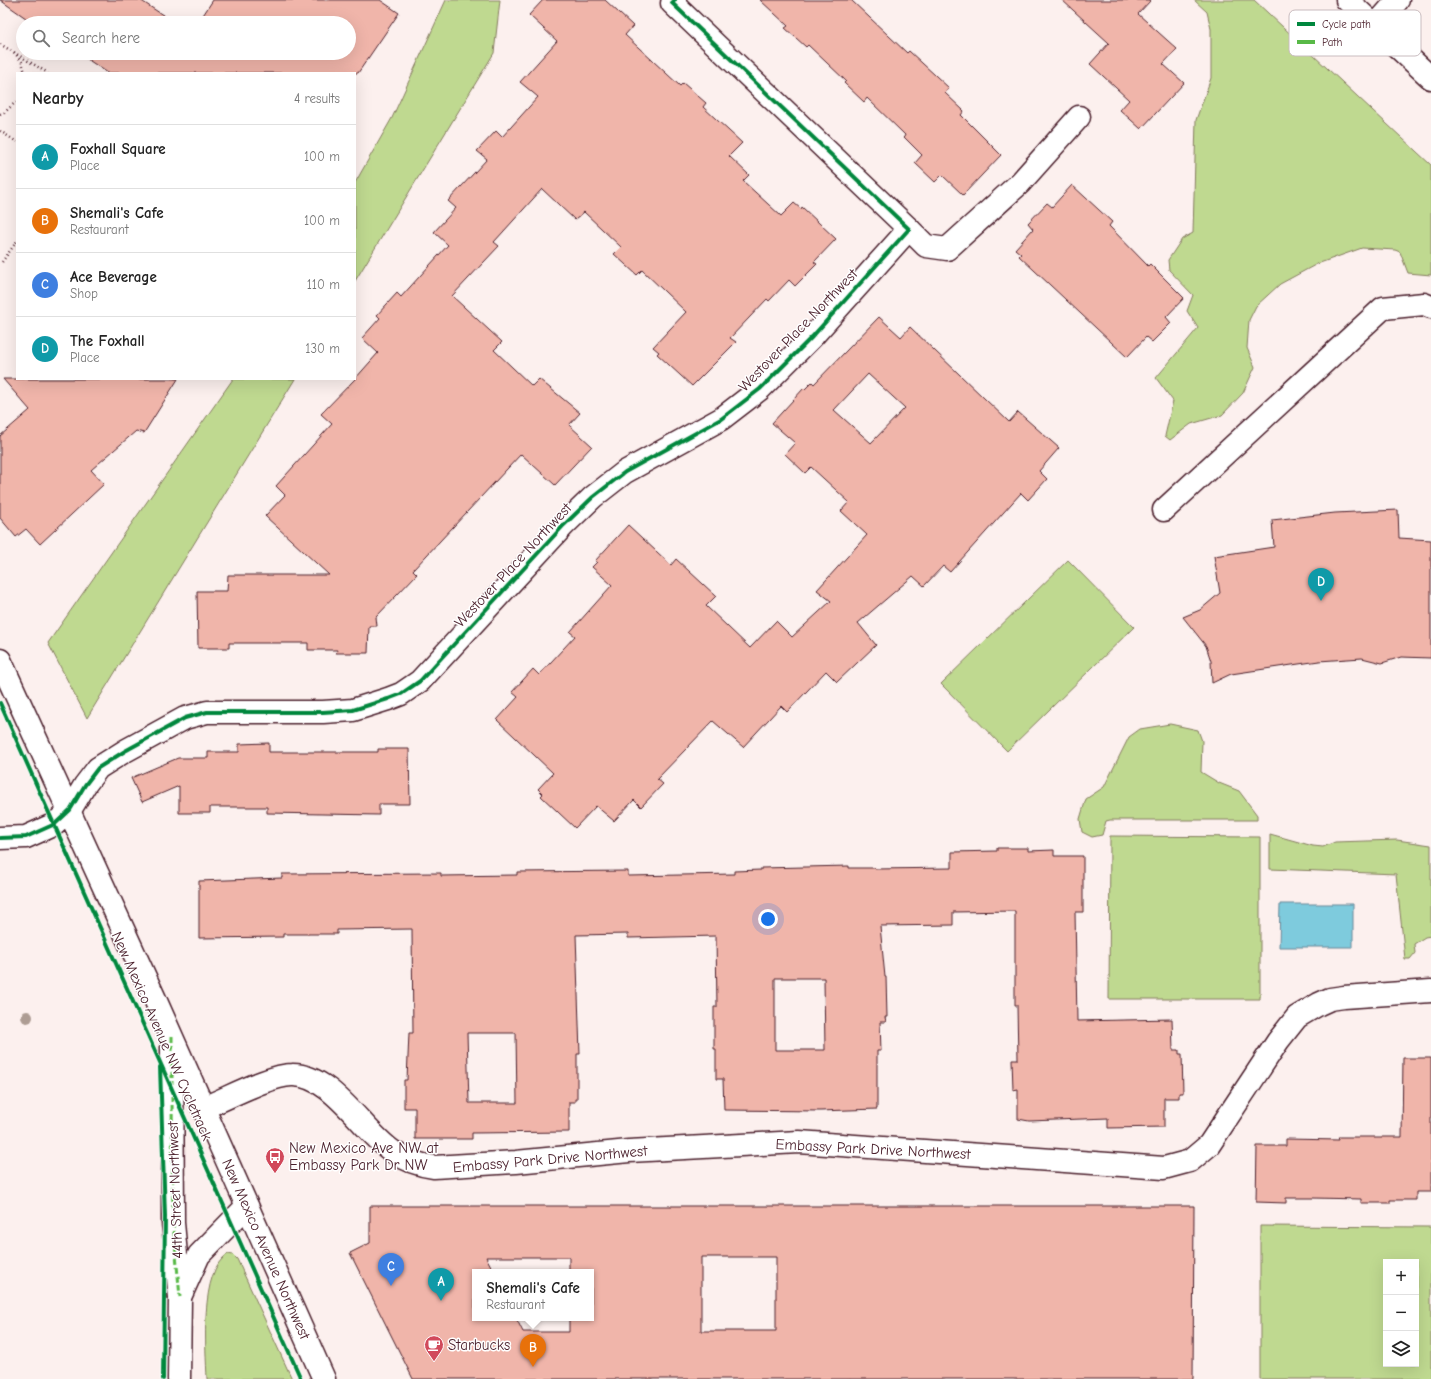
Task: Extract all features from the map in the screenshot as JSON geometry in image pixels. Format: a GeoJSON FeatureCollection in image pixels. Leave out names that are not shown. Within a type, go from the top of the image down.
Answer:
{"type":"FeatureCollection","features":[{"type":"Feature","properties":{"kind":"street"},"geometry":{"type":"LineString","coordinates":[[675,0],[672,4],[926,246],[947,249],[1020,183],[1080,117]]}},
{"type":"Feature","properties":{"kind":"street"},"geometry":{"type":"LineString","coordinates":[[1347,0],[1358,10]]}},
{"type":"Feature","properties":{"kind":"street"},"geometry":{"type":"LineString","coordinates":[[1389,10],[1398,0]]}},
{"type":"Feature","properties":{"kind":"street"},"geometry":{"type":"LineString","coordinates":[[1407,56],[1431,78]]}},
{"type":"Feature","properties":{"kind":"street","name":"Westover Place Northwest"},"geometry":{"type":"LineString","coordinates":[[0,838],[26,838],[55,824],[70,810],[85,785],[98,768],[125,751],[185,718],[207,712],[323,712],[354,710],[401,694],[420,681],[564,525],[593,497],[625,472],[721,419],[760,389],[812,336],[909,229]]}},
{"type":"Feature","properties":{"kind":"street"},"geometry":{"type":"LineString","coordinates":[[1164,510],[1383,308],[1424,304],[1431,307]]}},
{"type":"Feature","properties":{"kind":"street","name":"New Mexico Avenue Northwest"},"geometry":{"type":"LineString","coordinates":[[0,660],[70,810],[172,1036],[324,1379]]}},
{"type":"Feature","properties":{"kind":"street","name":"Embassy Park Drive Northwest"},"geometry":{"type":"LineString","coordinates":[[203,1108],[272,1079],[292,1075],[303,1077],[314,1080],[331,1092],[390,1150],[422,1166],[434,1167],[516,1162],[629,1151],[799,1142],[1164,1168],[1190,1161],[1209,1145],[1278,1041],[1297,1017],[1330,999],[1431,992]]}},
{"type":"Feature","properties":{"kind":"street","name":"44th Street Northwest"},"geometry":{"type":"LineString","coordinates":[[172,1036],[173,1223],[180,1297],[179,1379]]}},
{"type":"Feature","properties":{"kind":"street","name":"44th Street Northwest"},"geometry":{"type":"LineString","coordinates":[[180,1297],[199,1255],[247,1206]]}},
{"type":"Feature","properties":{"kind":"path"},"geometry":{"type":"LineString","coordinates":[[0,44],[16,53]]}},
{"type":"Feature","properties":{"kind":"path"},"geometry":{"type":"LineString","coordinates":[[7,47],[16,54]]}},
{"type":"Feature","properties":{"kind":"path"},"geometry":{"type":"LineString","coordinates":[[20,60],[25,72]]}},
{"type":"Feature","properties":{"kind":"path"},"geometry":{"type":"LineString","coordinates":[[28,60],[46,72]]}},
{"type":"Feature","properties":{"kind":"path"},"geometry":{"type":"LineString","coordinates":[[0,114],[16,102]]}},
{"type":"Feature","properties":{"kind":"path"},"geometry":{"type":"LineString","coordinates":[[0,131],[16,141]]}},
{"type":"Feature","properties":{"kind":"path"},"geometry":{"type":"LineString","coordinates":[[2,262],[16,242]]}},
{"type":"Feature","properties":{"kind":"green space"},"geometry":{"type":"Polygon","coordinates":[[[446,0],[500,0],[494,53],[356,279],[356,181],[392,118],[446,0]]]}},
{"type":"Feature","properties":{"kind":"green space"},"geometry":{"type":"Polygon","coordinates":[[[1194,0],[1254,0],[1289,33],[1289,56],[1314,56],[1431,165],[1431,275],[1408,273],[1400,252],[1395,250],[1362,248],[1317,264],[1280,284],[1256,306],[1249,320],[1247,348],[1255,367],[1243,393],[1222,415],[1191,424],[1170,440],[1165,436],[1173,401],[1156,378],[1198,328],[1187,311],[1193,295],[1169,270],[1168,260],[1182,239],[1193,233],[1196,120],[1211,78],[1211,29],[1207,12],[1194,0]]]}},
{"type":"Feature","properties":{"kind":"green space"},"geometry":{"type":"Polygon","coordinates":[[[232,380],[294,380],[87,718],[48,643],[232,380]]]}},
{"type":"Feature","properties":{"kind":"green space"},"geometry":{"type":"Polygon","coordinates":[[[1068,560],[1134,627],[1007,751],[941,684],[1068,560]]]}},
{"type":"Feature","properties":{"kind":"green space"},"geometry":{"type":"Polygon","coordinates":[[[1170,724],[1198,730],[1202,741],[1201,772],[1219,783],[1239,791],[1257,815],[1257,820],[1110,820],[1106,821],[1102,835],[1092,837],[1082,832],[1080,819],[1086,799],[1104,787],[1129,737],[1140,729],[1170,724]]]}},
{"type":"Feature","properties":{"kind":"green space"},"geometry":{"type":"Polygon","coordinates":[[[1270,834],[1313,846],[1323,847],[1335,842],[1397,840],[1431,845],[1431,936],[1425,937],[1414,944],[1415,953],[1410,959],[1405,959],[1396,874],[1270,869],[1270,834]]]}},
{"type":"Feature","properties":{"kind":"green space"},"geometry":{"type":"Polygon","coordinates":[[[1110,836],[1260,837],[1260,999],[1109,999],[1110,836]]]}},
{"type":"Feature","properties":{"kind":"green space"},"geometry":{"type":"Polygon","coordinates":[[[1260,1226],[1431,1227],[1431,1379],[1260,1379],[1260,1226]]]}},
{"type":"Feature","properties":{"kind":"green space"},"geometry":{"type":"Polygon","coordinates":[[[228,1254],[233,1255],[237,1259],[292,1379],[207,1379],[206,1312],[208,1293],[212,1276],[219,1263],[228,1254]]]}},
{"type":"Feature","properties":{"kind":"water"},"geometry":{"type":"Polygon","coordinates":[[[1280,904],[1353,904],[1353,947],[1279,947],[1280,904]]]}},
{"type":"Feature","properties":{"kind":"building"},"geometry":{"type":"Polygon","coordinates":[[[0,0],[140,0],[164,16],[23,16],[0,0]]]}},
{"type":"Feature","properties":{"kind":"building"},"geometry":{"type":"Polygon","coordinates":[[[213,0],[380,0],[399,13],[358,73],[106,72],[88,60],[356,60],[356,16],[203,16],[213,0]]]}},
{"type":"Feature","properties":{"kind":"building"},"geometry":{"type":"Polygon","coordinates":[[[543,0],[605,0],[633,26],[625,35],[680,86],[683,83],[706,103],[703,107],[742,143],[729,156],[749,175],[743,181],[781,216],[794,203],[801,209],[802,207],[836,239],[814,262],[817,264],[795,286],[789,280],[769,301],[767,299],[730,338],[736,342],[692,386],[657,354],[659,352],[653,347],[686,312],[642,270],[637,275],[614,254],[621,247],[584,212],[575,220],[542,189],[494,242],[499,246],[452,296],[502,342],[494,350],[532,386],[539,379],[580,413],[569,425],[592,446],[555,485],[521,454],[413,570],[417,574],[376,617],[377,626],[369,626],[368,653],[336,653],[337,650],[308,650],[308,643],[229,643],[229,648],[198,648],[197,591],[227,591],[228,575],[329,575],[265,516],[285,495],[276,486],[332,424],[321,414],[354,380],[356,380],[356,378],[378,353],[362,338],[380,318],[377,315],[397,293],[401,297],[448,245],[434,232],[456,208],[448,201],[487,159],[477,151],[496,131],[502,137],[538,97],[520,82],[557,41],[529,15],[543,0]]]}},
{"type":"Feature","properties":{"kind":"building"},"geometry":{"type":"Polygon","coordinates":[[[760,0],[851,0],[907,53],[909,51],[949,88],[945,93],[964,111],[961,115],[1001,155],[963,195],[942,175],[935,182],[915,163],[922,155],[904,137],[905,135],[867,98],[864,102],[844,83],[846,81],[808,45],[806,47],[785,28],[788,26],[760,0]]]}},
{"type":"Feature","properties":{"kind":"building"},"geometry":{"type":"Polygon","coordinates":[[[1062,0],[1151,0],[1138,14],[1177,49],[1163,64],[1184,83],[1141,129],[1120,110],[1129,100],[1090,64],[1109,43],[1062,0]]]}},
{"type":"Feature","properties":{"kind":"building"},"geometry":{"type":"Polygon","coordinates":[[[1072,185],[1112,222],[1109,226],[1148,266],[1150,264],[1184,298],[1166,317],[1171,323],[1152,342],[1146,337],[1127,357],[1019,256],[1021,254],[1015,249],[1033,229],[1028,223],[1047,203],[1052,207],[1072,185]]]}},
{"type":"Feature","properties":{"kind":"building"},"geometry":{"type":"Polygon","coordinates":[[[879,317],[901,337],[910,327],[1009,422],[1018,412],[1059,448],[1039,471],[1047,479],[1028,500],[1021,493],[950,572],[943,566],[924,586],[913,576],[858,623],[876,645],[837,682],[826,671],[787,712],[781,706],[743,747],[713,721],[657,779],[663,784],[641,807],[634,800],[614,821],[596,806],[575,828],[541,796],[543,794],[538,789],[553,773],[497,720],[518,697],[512,692],[533,669],[539,675],[575,636],[570,632],[612,585],[592,567],[597,562],[595,561],[628,525],[671,565],[676,559],[716,596],[706,606],[750,648],[776,621],[792,637],[831,601],[817,590],[867,535],[841,511],[849,502],[811,467],[805,473],[785,454],[795,443],[772,423],[804,388],[805,389],[812,382],[814,384],[879,317]],[[868,374],[834,410],[871,443],[905,408],[868,374]]]}},
{"type":"Feature","properties":{"kind":"building"},"geometry":{"type":"Polygon","coordinates":[[[3,379],[177,380],[144,433],[136,431],[91,470],[104,484],[40,544],[26,529],[16,537],[0,518],[0,436],[30,410],[3,379]]]}},
{"type":"Feature","properties":{"kind":"building"},"geometry":{"type":"Polygon","coordinates":[[[1398,510],[1399,538],[1431,540],[1431,658],[1401,657],[1382,663],[1362,658],[1319,661],[1231,674],[1212,683],[1211,661],[1206,646],[1183,617],[1200,610],[1220,593],[1214,556],[1274,547],[1272,520],[1335,513],[1398,510]]]}},
{"type":"Feature","properties":{"kind":"building"},"geometry":{"type":"Polygon","coordinates":[[[269,743],[269,752],[378,752],[378,749],[409,749],[410,804],[379,804],[379,815],[267,813],[267,807],[210,807],[210,813],[179,813],[179,786],[142,802],[131,778],[178,758],[208,758],[208,752],[239,752],[239,744],[269,743]]]}},
{"type":"Feature","properties":{"kind":"building"},"geometry":{"type":"Polygon","coordinates":[[[997,848],[1028,848],[1028,851],[1054,850],[1054,856],[1083,856],[1083,912],[1075,912],[1077,1021],[1172,1019],[1173,1050],[1179,1050],[1179,1054],[1182,1054],[1183,1093],[1179,1093],[1179,1098],[1164,1098],[1164,1127],[1108,1128],[1108,1118],[1029,1121],[1018,1119],[1018,1089],[1013,1090],[1012,1059],[1018,1059],[1017,1005],[1015,1005],[1015,911],[953,912],[953,925],[880,926],[886,977],[887,1017],[885,1017],[886,1022],[880,1022],[881,1051],[877,1051],[877,1109],[820,1111],[724,1110],[723,1079],[716,1079],[716,1049],[714,1049],[714,1007],[717,1007],[716,936],[628,938],[628,934],[576,935],[580,1054],[577,1054],[577,1099],[575,1099],[575,1102],[569,1102],[569,1132],[472,1133],[472,1139],[415,1139],[415,1108],[404,1108],[404,1080],[407,1080],[409,1033],[413,1033],[412,929],[337,930],[337,934],[283,934],[283,937],[199,938],[199,881],[282,878],[282,874],[441,873],[441,876],[517,875],[517,872],[628,871],[628,876],[734,874],[734,871],[761,870],[761,868],[849,866],[849,868],[875,869],[952,868],[952,852],[997,851],[997,848]],[[775,978],[775,1050],[825,1050],[824,978],[775,978]],[[467,1033],[469,1103],[517,1103],[516,1033],[467,1033]]]}},
{"type":"Feature","properties":{"kind":"building"},"geometry":{"type":"Polygon","coordinates":[[[1403,1058],[1431,1058],[1431,1192],[1416,1192],[1416,1200],[1390,1200],[1390,1203],[1361,1203],[1361,1199],[1313,1198],[1286,1198],[1286,1203],[1256,1202],[1257,1146],[1286,1146],[1286,1139],[1339,1140],[1338,1137],[1402,1137],[1403,1058]]]}},
{"type":"Feature","properties":{"kind":"building"},"geometry":{"type":"Polygon","coordinates":[[[370,1206],[1194,1206],[1193,1379],[413,1379],[350,1253],[370,1243],[370,1206]],[[701,1257],[701,1331],[776,1331],[776,1257],[701,1257]]]}},
{"type":"Feature","properties":{"kind":"marked path"},"geometry":{"type":"LineString","coordinates":[[172,1036],[172,1084]]}},
{"type":"Feature","properties":{"kind":"marked path"},"geometry":{"type":"LineString","coordinates":[[172,1096],[173,1223],[180,1297]]}},
{"type":"Feature","properties":{"kind":"cycle path"},"geometry":{"type":"LineString","coordinates":[[0,838],[26,837],[55,824],[70,810],[85,785],[98,768],[125,751],[185,718],[207,712],[323,712],[353,710],[401,694],[420,681],[564,525],[593,497],[625,472],[721,419],[760,389],[812,337],[909,229],[672,3],[675,0]]}},
{"type":"Feature","properties":{"kind":"cycle path","name":"New Mexico Avenue NW Cycletrack"},"geometry":{"type":"LineString","coordinates":[[0,703],[301,1379]]}},
{"type":"Feature","properties":{"kind":"cycle path","name":"New Mexico Avenue NW Cycletrack"},"geometry":{"type":"LineString","coordinates":[[160,1067],[165,1216],[163,1379]]}},
{"type":"Feature","properties":{"kind":"place","name":"The Foxhall"},"geometry":{"type":"Point","coordinates":[1321,601]}},
{"type":"Feature","properties":{"kind":"place","name":"New Mexico Ave NW at Embassy Park Dr NW"},"geometry":{"type":"Point","coordinates":[275,1174]}},
{"type":"Feature","properties":{"kind":"place","name":"Ace Beverage"},"geometry":{"type":"Point","coordinates":[391,1286]}},
{"type":"Feature","properties":{"kind":"place","name":"Foxhall Square"},"geometry":{"type":"Point","coordinates":[441,1301]}},
{"type":"Feature","properties":{"kind":"place","name":"Starbucks"},"geometry":{"type":"Point","coordinates":[434,1362]}},
{"type":"Feature","properties":{"kind":"place","name":"Shemali's Cafe"},"geometry":{"type":"Point","coordinates":[533,1367]}}]}
